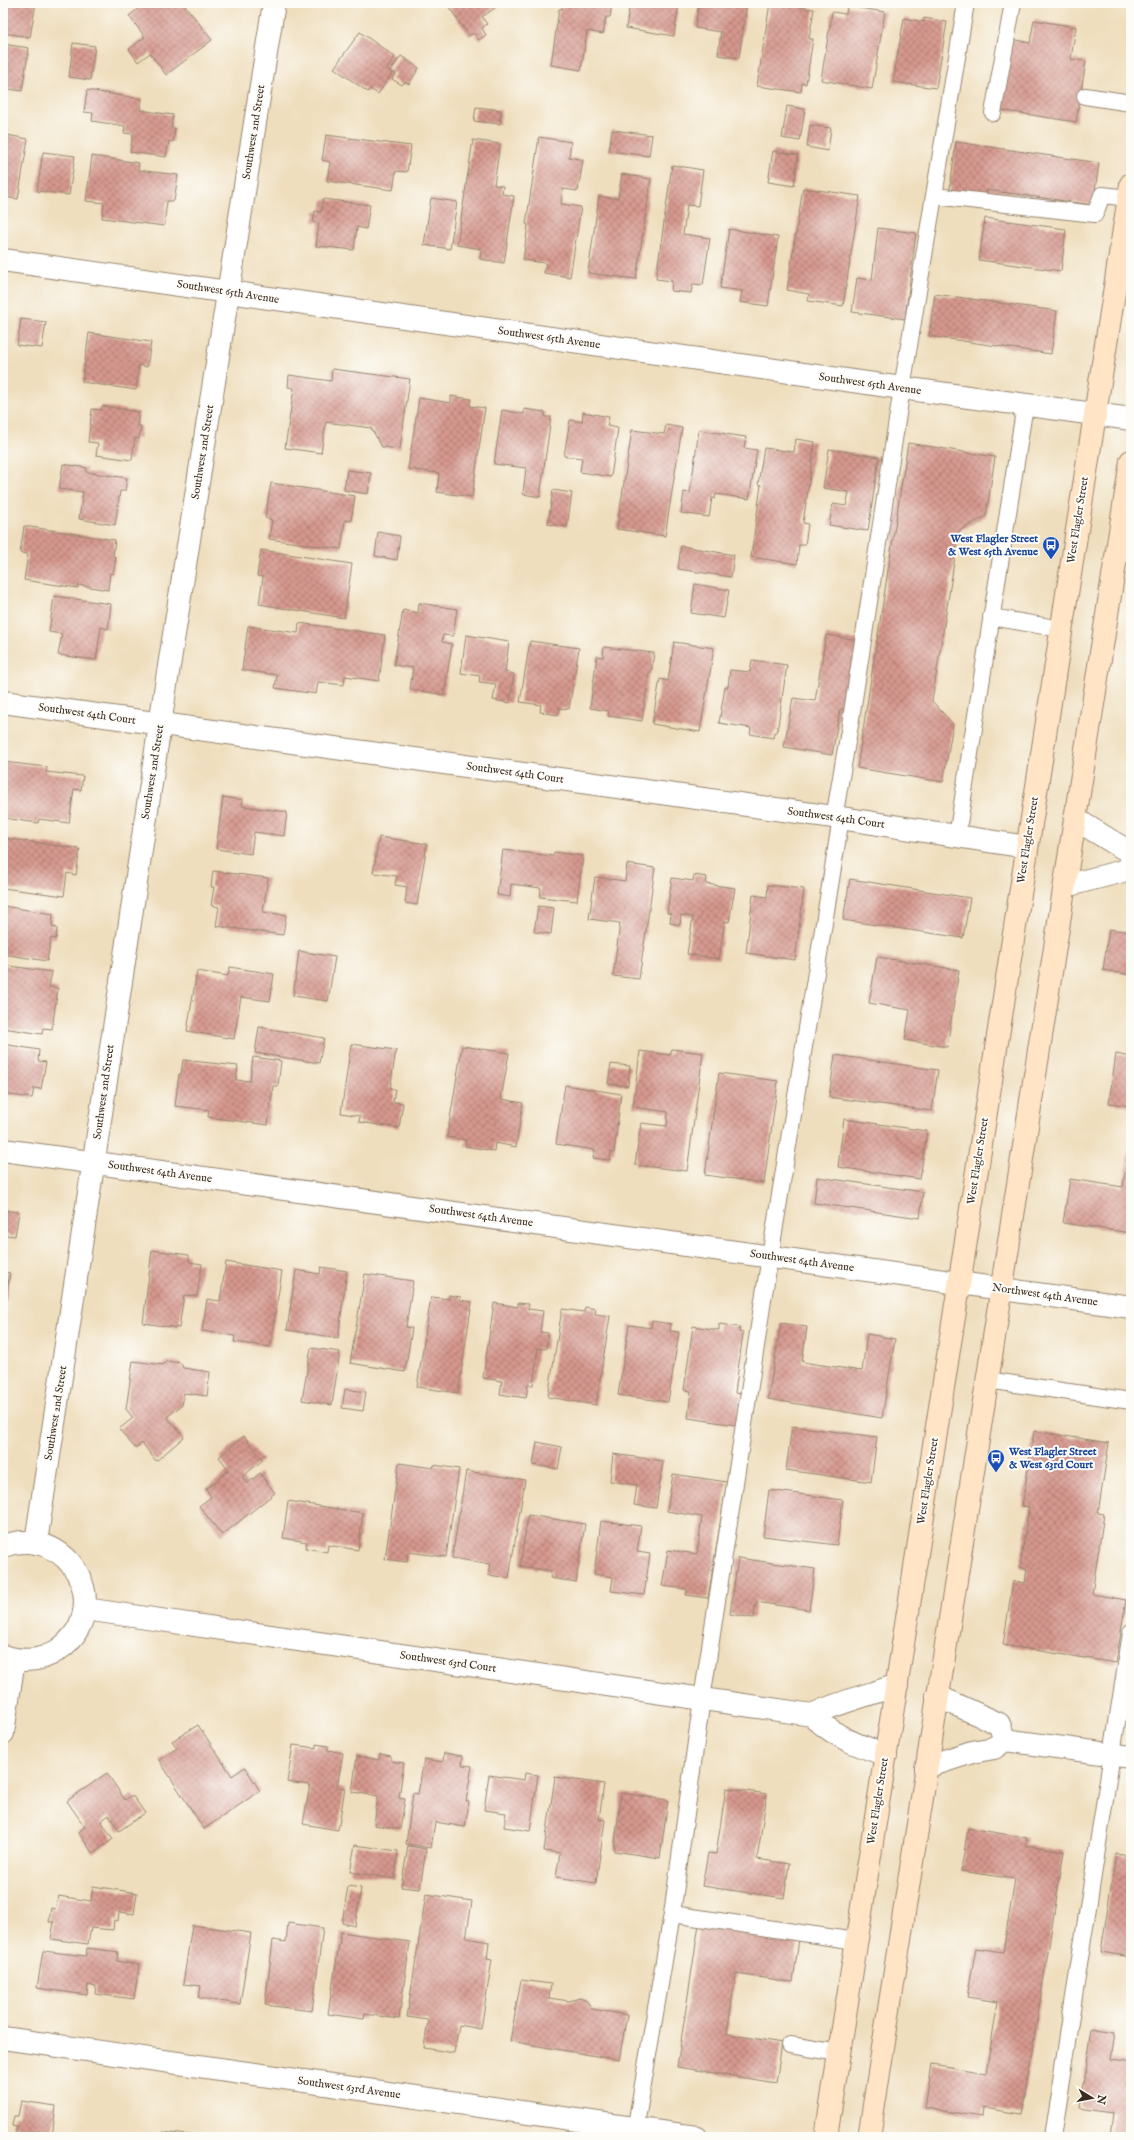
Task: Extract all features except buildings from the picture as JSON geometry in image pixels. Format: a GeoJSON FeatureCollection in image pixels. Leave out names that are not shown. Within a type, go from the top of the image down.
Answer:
{"type":"FeatureCollection","features":[{"type":"Feature","properties":{"kind":"main road","name":"West Flagler Street"},"geometry":{"type":"LineString","coordinates":[[826,2137],[1130,191]]}},
{"type":"Feature","properties":{"kind":"main road"},"geometry":{"type":"LineString","coordinates":[[869,2137],[1131,461]]}},
{"type":"Feature","properties":{"kind":"street","name":"Southwest 2nd Street"},"geometry":{"type":"LineString","coordinates":[[36,1542],[160,724],[274,3]]}},
{"type":"Feature","properties":{"kind":"street","name":"Southwest 65th Avenue"},"geometry":{"type":"LineString","coordinates":[[3,260],[902,388],[1131,419]]}},
{"type":"Feature","properties":{"kind":"street","name":"Southwest 64th Court"},"geometry":{"type":"LineString","coordinates":[[3,702],[837,818],[1027,847]]}},
{"type":"Feature","properties":{"kind":"street"},"geometry":{"type":"LineString","coordinates":[[1076,819],[1131,853]]}},
{"type":"Feature","properties":{"kind":"street"},"geometry":{"type":"LineString","coordinates":[[1064,886],[1123,871],[1131,866]]}},
{"type":"Feature","properties":{"kind":"street","name":"Southwest 64th Avenue"},"geometry":{"type":"LineString","coordinates":[[3,1150],[959,1283]]}},
{"type":"Feature","properties":{"kind":"street","name":"Northwest 64th Avenue"},"geometry":{"type":"LineString","coordinates":[[959,1283],[1131,1307]]}},
{"type":"Feature","properties":{"kind":"street"},"geometry":{"type":"LineString","coordinates":[[3,1546],[20,1542],[36,1542],[53,1548],[68,1559],[79,1574],[84,1591],[85,1609],[79,1628],[67,1643],[52,1654],[33,1660],[9,1658],[3,1733]]}},
{"type":"Feature","properties":{"kind":"street","name":"Southwest 63rd Court"},"geometry":{"type":"LineString","coordinates":[[85,1609],[812,1715]]}},
{"type":"Feature","properties":{"kind":"street"},"geometry":{"type":"LineString","coordinates":[[886,1755],[861,1746],[829,1730],[812,1715],[836,1703],[869,1695],[897,1685]]}},
{"type":"Feature","properties":{"kind":"street"},"geometry":{"type":"LineString","coordinates":[[937,1696],[999,1724],[1005,1740]]}},
{"type":"Feature","properties":{"kind":"street"},"geometry":{"type":"LineString","coordinates":[[926,1767],[972,1752],[994,1748],[1005,1740],[1121,1756]]}},
{"type":"Feature","properties":{"kind":"street","name":"Southwest 63rd Avenue"},"geometry":{"type":"LineString","coordinates":[[3,2038],[634,2133],[696,2137]]}},
{"type":"Feature","properties":{"kind":"lane"},"geometry":{"type":"LineString","coordinates":[[634,2133],[672,1914],[702,1699],[902,388],[966,3]]}},
{"type":"Feature","properties":{"kind":"lane"},"geometry":{"type":"LineString","coordinates":[[993,113],[1013,3]]}},
{"type":"Feature","properties":{"kind":"lane"},"geometry":{"type":"LineString","coordinates":[[1085,96],[1131,103]]}},
{"type":"Feature","properties":{"kind":"lane"},"geometry":{"type":"LineString","coordinates":[[934,196],[1095,214],[1102,195],[1130,191]]}},
{"type":"Feature","properties":{"kind":"lane"},"geometry":{"type":"LineString","coordinates":[[957,836],[1025,405]]}},
{"type":"Feature","properties":{"kind":"lane"},"geometry":{"type":"LineString","coordinates":[[992,618],[1061,629]]}},
{"type":"Feature","properties":{"kind":"lane"},"geometry":{"type":"LineString","coordinates":[[987,1380],[1131,1401]]}},
{"type":"Feature","properties":{"kind":"lane"},"geometry":{"type":"LineString","coordinates":[[1052,2137],[1121,1756],[1131,1633]]}},
{"type":"Feature","properties":{"kind":"lane"},"geometry":{"type":"LineString","coordinates":[[672,1914],[856,1941]]}},
{"type":"Feature","properties":{"kind":"lane"},"geometry":{"type":"LineString","coordinates":[[790,2045],[839,2053]]}},
{"type":"Feature","properties":{"kind":"place","name":"West Flagler Street & West 65th Avenue"},"geometry":{"type":"Point","coordinates":[1051,560]}},
{"type":"Feature","properties":{"kind":"place","name":"West Flagler Street & West 63rd Court"},"geometry":{"type":"Point","coordinates":[996,1473]}}]}
